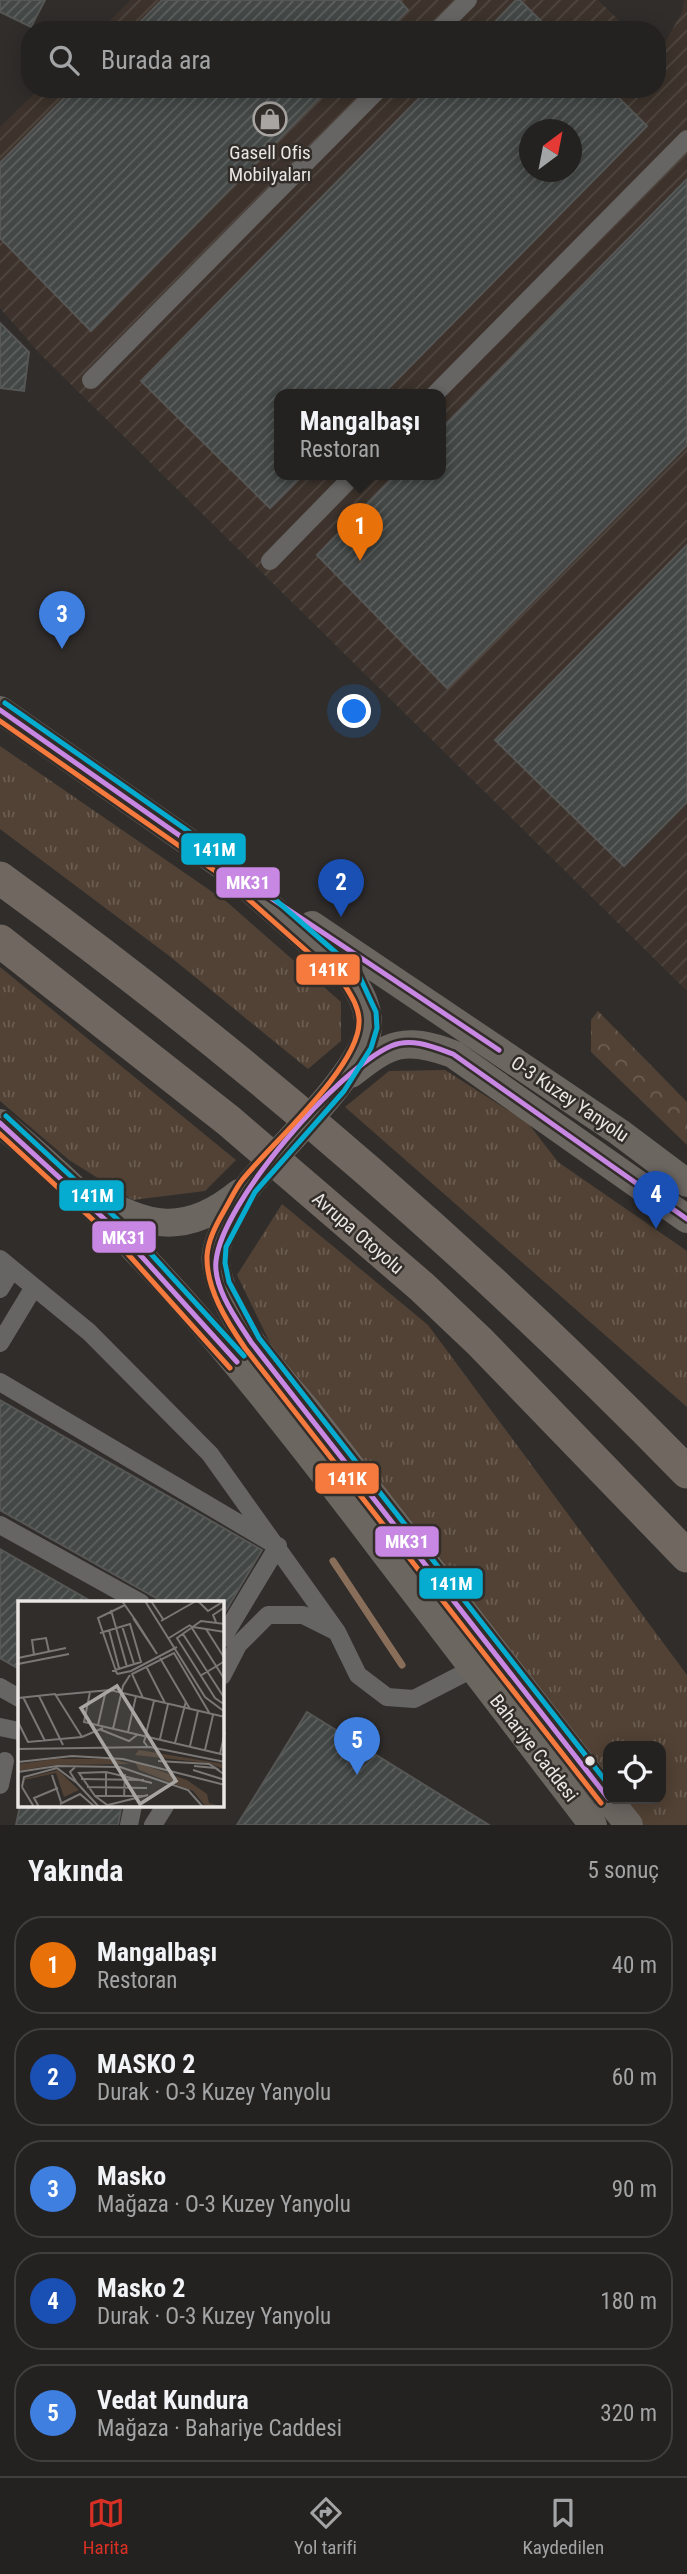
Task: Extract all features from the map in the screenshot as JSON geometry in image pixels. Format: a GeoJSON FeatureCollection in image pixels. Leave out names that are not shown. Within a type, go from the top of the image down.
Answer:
{"type":"FeatureCollection","features":[{"type":"Feature","properties":{"kind":"highway"},"geometry":{"type":"LineString","coordinates":[[0,878],[103,956],[264,1085],[471,1265],[687,1472]]}},
{"type":"Feature","properties":{"kind":"highway","name":"Avrupa Otoyolu"},"geometry":{"type":"LineString","coordinates":[[0,941],[229,1121],[422,1287],[480,1342],[687,1556]]}},
{"type":"Feature","properties":{"kind":"main road","name":"O-3 Kuzey Yanyolu"},"geometry":{"type":"LineString","coordinates":[[0,710],[226,868],[619,1132],[687,1183]]}},
{"type":"Feature","properties":{"kind":"main road"},"geometry":{"type":"LineString","coordinates":[[0,1123],[36,1153],[116,1210],[166,1223],[196,1221],[218,1210],[249,1185],[338,1084],[361,1051],[368,1028],[365,1001],[351,978],[226,868]]}},
{"type":"Feature","properties":{"kind":"main road","name":"O-3 Kuzey Yanyolu"},"geometry":{"type":"LineString","coordinates":[[338,1084],[376,1054],[393,1045],[431,1045],[453,1054],[687,1219]]}},
{"type":"Feature","properties":{"kind":"main road"},"geometry":{"type":"LineString","coordinates":[[36,1153],[194,1310],[484,1662],[603,1793]]}},
{"type":"Feature","properties":{"kind":"main road"},"geometry":{"type":"LineString","coordinates":[[249,1185],[222,1231],[215,1262],[225,1298],[262,1357],[308,1410],[484,1662]]}},
{"type":"Feature","properties":{"kind":"main road","name":"Bahariye Caddesi"},"geometry":{"type":"LineString","coordinates":[[484,1662],[593,1825]]}},
{"type":"Feature","properties":{"kind":"main road"},"geometry":{"type":"LineString","coordinates":[[612,1804],[629,1825]]}},
{"type":"Feature","properties":{"kind":"street"},"geometry":{"type":"LineString","coordinates":[[447,21],[468,0]]}},
{"type":"Feature","properties":{"kind":"street"},"geometry":{"type":"LineString","coordinates":[[91,380],[370,98]]}},
{"type":"Feature","properties":{"kind":"street"},"geometry":{"type":"LineString","coordinates":[[440,389],[687,139]]}},
{"type":"Feature","properties":{"kind":"street"},"geometry":{"type":"LineString","coordinates":[[270,561],[350,480]]}},
{"type":"Feature","properties":{"kind":"street"},"geometry":{"type":"LineString","coordinates":[[0,1289],[6,1264],[89,1332],[210,1454],[337,1632],[358,1675],[387,1697],[414,1699],[484,1662]]}},
{"type":"Feature","properties":{"kind":"street"},"geometry":{"type":"LineString","coordinates":[[0,1343],[34,1287]]}},
{"type":"Feature","properties":{"kind":"street"},"geometry":{"type":"LineString","coordinates":[[0,1382],[278,1546]]}},
{"type":"Feature","properties":{"kind":"street"},"geometry":{"type":"LineString","coordinates":[[0,1525],[137,1601]]}},
{"type":"Feature","properties":{"kind":"street"},"geometry":{"type":"LineString","coordinates":[[224,1636],[278,1546]]}},
{"type":"Feature","properties":{"kind":"street"},"geometry":{"type":"LineString","coordinates":[[224,1663],[268,1615],[303,1615],[337,1632]]}},
{"type":"Feature","properties":{"kind":"street"},"geometry":{"type":"LineString","coordinates":[[0,1687],[18,1697]]}},
{"type":"Feature","properties":{"kind":"street"},"geometry":{"type":"LineString","coordinates":[[0,1727],[18,1731]]}},
{"type":"Feature","properties":{"kind":"street"},"geometry":{"type":"LineString","coordinates":[[0,1785],[8,1762]]}},
{"type":"Feature","properties":{"kind":"street"},"geometry":{"type":"LineString","coordinates":[[153,1825],[163,1808]]}},
{"type":"Feature","properties":{"kind":"shaded area"},"geometry":{"type":"Polygon","coordinates":[[[131,0],[598,0],[620,21],[109,21],[131,0]]]}},
{"type":"Feature","properties":{"kind":"shaded area"},"geometry":{"type":"Polygon","coordinates":[[[684,0],[687,0],[687,991],[40,354],[0,308],[0,127],[30,98],[666,98],[666,41],[682,12],[684,0]]]}},
{"type":"Feature","properties":{"kind":"green space"},"geometry":{"type":"Polygon","coordinates":[[[0,746],[227,902],[341,1002],[341,1041],[308,1069],[168,955],[0,829],[0,746]]]}},
{"type":"Feature","properties":{"kind":"green space"},"geometry":{"type":"Polygon","coordinates":[[[0,967],[236,1160],[205,1191],[133,1200],[69,1160],[0,1101],[0,967]]]}},
{"type":"Feature","properties":{"kind":"green space"},"geometry":{"type":"Polygon","coordinates":[[[598,1011],[687,1102],[687,1145],[591,1052],[591,1020],[598,1011]]]}},
{"type":"Feature","properties":{"kind":"green space"},"geometry":{"type":"Polygon","coordinates":[[[445,1070],[528,1123],[558,1162],[687,1251],[687,1407],[345,1107],[389,1071],[445,1070]]]}},
{"type":"Feature","properties":{"kind":"green space"},"geometry":{"type":"Polygon","coordinates":[[[282,1204],[428,1325],[687,1675],[687,1825],[626,1825],[610,1804],[666,1804],[666,1741],[603,1741],[603,1794],[275,1353],[237,1275],[282,1204]]]}},
{"type":"Feature","properties":{"kind":"building"},"geometry":{"type":"Polygon","coordinates":[[[0,0],[45,0],[34,21],[21,22],[0,12],[0,0]]]}},
{"type":"Feature","properties":{"kind":"building"},"geometry":{"type":"Polygon","coordinates":[[[162,0],[399,0],[408,10],[397,21],[141,21],[162,0]]]}},
{"type":"Feature","properties":{"kind":"building"},"geometry":{"type":"Polygon","coordinates":[[[516,0],[520,0],[541,21],[496,21],[516,0]]]}},
{"type":"Feature","properties":{"kind":"building"},"geometry":{"type":"Polygon","coordinates":[[[64,98],[319,98],[91,331],[0,238],[0,163],[64,98]]]}},
{"type":"Feature","properties":{"kind":"building"},"geometry":{"type":"Polygon","coordinates":[[[419,98],[619,98],[647,126],[388,389],[274,389],[274,480],[298,480],[270,508],[141,381],[419,98]]]}},
{"type":"Feature","properties":{"kind":"building"},"geometry":{"type":"Polygon","coordinates":[[[687,179],[687,445],[447,688],[317,555],[390,480],[446,480],[446,424],[687,179]]]}},
{"type":"Feature","properties":{"kind":"building"},"geometry":{"type":"Polygon","coordinates":[[[0,323],[29,352],[24,391],[0,388],[0,323]]]}},
{"type":"Feature","properties":{"kind":"building"},"geometry":{"type":"Polygon","coordinates":[[[687,545],[687,802],[624,866],[495,740],[687,545]]]}},
{"type":"Feature","properties":{"kind":"building"},"geometry":{"type":"Polygon","coordinates":[[[0,1400],[262,1550],[224,1614],[224,1601],[161,1601],[0,1510],[0,1400]]]}},
{"type":"Feature","properties":{"kind":"building"},"geometry":{"type":"Polygon","coordinates":[[[0,1549],[91,1601],[18,1601],[18,1668],[0,1658],[0,1549]]]}},
{"type":"Feature","properties":{"kind":"building"},"geometry":{"type":"Polygon","coordinates":[[[307,1712],[489,1825],[237,1825],[307,1712]]]}},
{"type":"Feature","properties":{"kind":"building"},"geometry":{"type":"Polygon","coordinates":[[[20,1808],[121,1809],[118,1825],[16,1825],[20,1808]]]}},
{"type":"Feature","properties":{"kind":"waterway"},"geometry":{"type":"LineString","coordinates":[[333,1561],[402,1665]]}},
{"type":"Feature","properties":{"kind":"transit line","name":"141M"},"geometry":{"type":"LineString","coordinates":[[5,703],[231,861],[357,971],[376,1012],[377,1028],[371,1048],[344,1091],[255,1192],[226,1247],[225,1263],[229,1282],[259,1338],[603,1778]]}},
{"type":"Feature","properties":{"kind":"transit line","name":"MK31"},"geometry":{"type":"LineString","coordinates":[[0,710],[226,868],[499,1050]]}},
{"type":"Feature","properties":{"kind":"transit line","name":"141K"},"geometry":{"type":"LineString","coordinates":[[0,721],[221,875],[344,984],[352,997],[359,1018],[355,1041],[330,1083],[238,1187],[215,1227],[209,1244],[207,1256],[210,1281],[225,1316],[245,1348],[601,1803]]}},
{"type":"Feature","properties":{"kind":"transit line","name":"MK31"},"geometry":{"type":"LineString","coordinates":[[603,1792],[251,1342],[222,1293],[216,1261],[223,1236],[238,1206],[286,1140],[342,1081],[368,1060],[391,1046],[406,1042],[453,1054],[687,1219]]}},
{"type":"Feature","properties":{"kind":"transit line","name":"141M"},"geometry":{"type":"LineString","coordinates":[[6,1116],[130,1231],[244,1356]]}},
{"type":"Feature","properties":{"kind":"transit line","name":"MK31"},"geometry":{"type":"LineString","coordinates":[[0,1123],[124,1237],[237,1362]]}},
{"type":"Feature","properties":{"kind":"transit line","name":"141K"},"geometry":{"type":"LineString","coordinates":[[0,1134],[118,1243],[230,1368]]}},
{"type":"Feature","properties":{"kind":"place","name":"Gasell Ofis Mobilyaları"},"geometry":{"type":"Point","coordinates":[270,119]}},
{"type":"Feature","properties":{"kind":"place","name":"Mangalbaşı"},"geometry":{"type":"Point","coordinates":[360,561]}},
{"type":"Feature","properties":{"kind":"place","name":"Masko"},"geometry":{"type":"Point","coordinates":[62,649]}},
{"type":"Feature","properties":{"kind":"place","name":"MASKO 2"},"geometry":{"type":"Point","coordinates":[341,917]}},
{"type":"Feature","properties":{"kind":"place","name":"Masko 2"},"geometry":{"type":"Point","coordinates":[656,1229]}},
{"type":"Feature","properties":{"kind":"place","name":"Vedat Kundura"},"geometry":{"type":"Point","coordinates":[357,1775]}}]}
